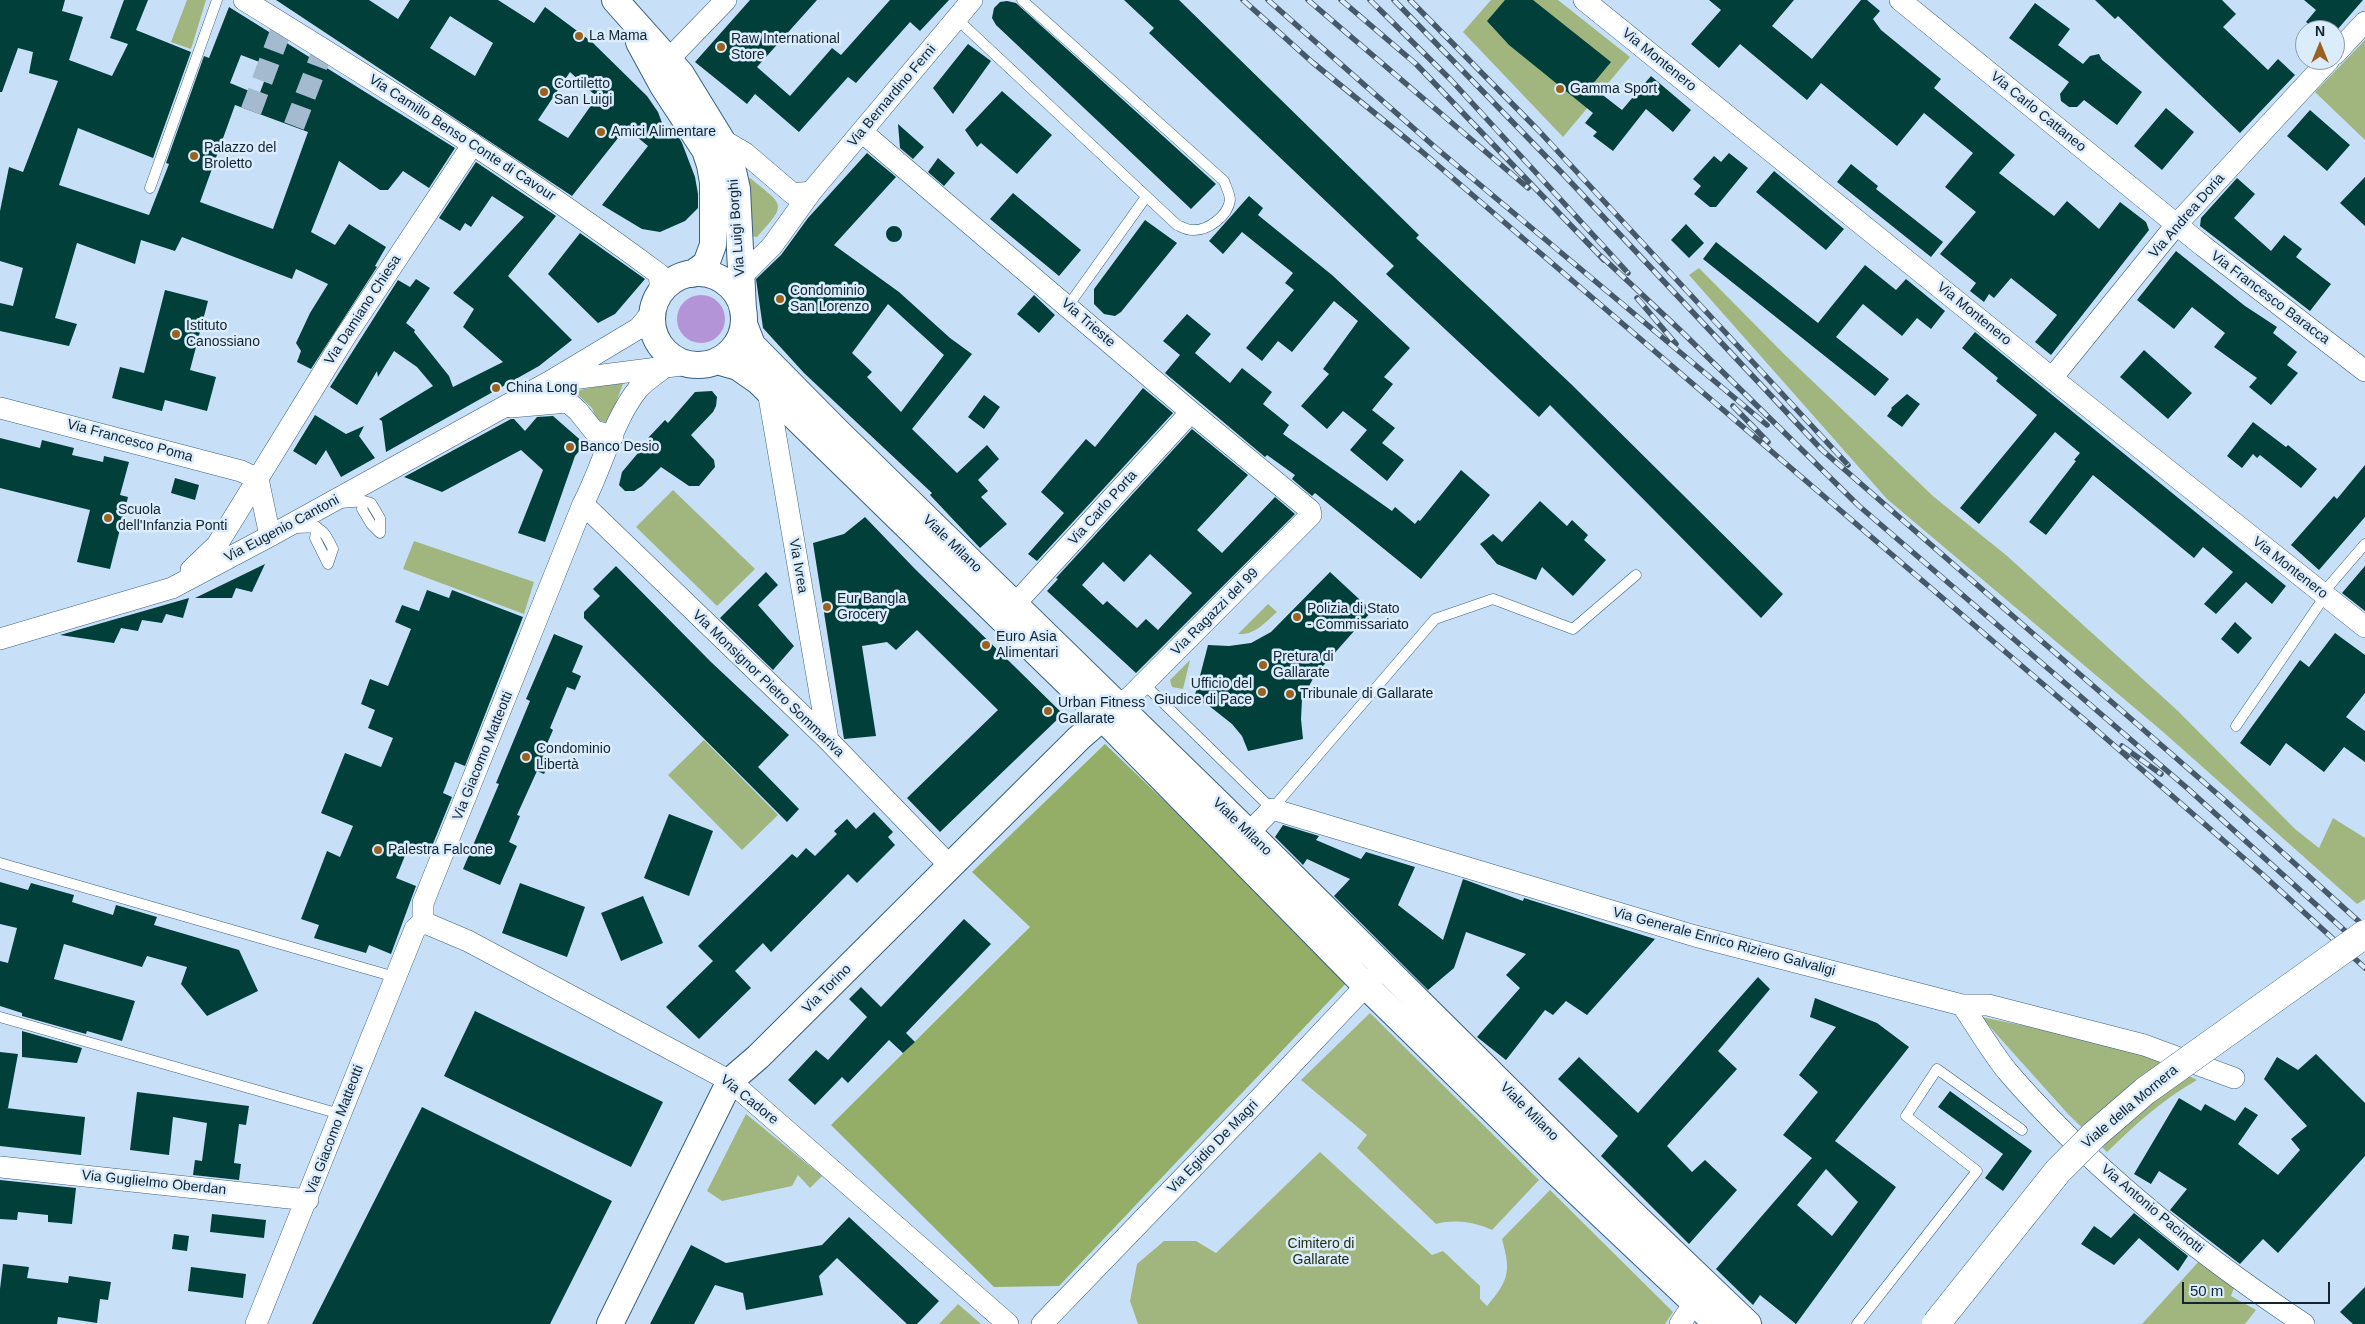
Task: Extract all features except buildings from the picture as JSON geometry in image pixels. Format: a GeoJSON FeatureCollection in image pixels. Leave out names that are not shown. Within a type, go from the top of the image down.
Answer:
{"type":"FeatureCollection","features":[{"type":"Feature","properties":{"kind":"main road","name":"Viale della Mornera"},"geometry":{"type":"LineString","coordinates":[[1936,1324],[2058,1171],[2094,1135],[2145,1092],[2365,934]]}},
{"type":"Feature","properties":{"kind":"street","name":"Via Camillo Benso Conte di Cavour"},"geometry":{"type":"LineString","coordinates":[[244,0],[473,144],[578,214],[659,274],[657,302]]}},
{"type":"Feature","properties":{"kind":"street"},"geometry":{"type":"LineString","coordinates":[[657,56],[726,0]]}},
{"type":"Feature","properties":{"kind":"street","name":"Via Bernardino Ferni"},"geometry":{"type":"LineString","coordinates":[[741,277],[772,246],[812,192],[972,0]]}},
{"type":"Feature","properties":{"kind":"street","name":"Via Montenero"},"geometry":{"type":"LineString","coordinates":[[1584,0],[2052,378],[2365,627]]}},
{"type":"Feature","properties":{"kind":"street","name":"Via Carlo Cattaneo"},"geometry":{"type":"LineString","coordinates":[[1900,0],[2176,225]]}},
{"type":"Feature","properties":{"kind":"street","name":"Via Luigi Borghi"},"geometry":{"type":"LineString","coordinates":[[616,2],[657,56],[681,74],[721,140],[731,162],[737,189],[743,317]]}},
{"type":"Feature","properties":{"kind":"street"},"geometry":{"type":"LineString","coordinates":[[2345,43],[2365,22]]}},
{"type":"Feature","properties":{"kind":"street","name":"Via Luigi Borghi"},"geometry":{"type":"LineString","coordinates":[[657,56],[663,86],[705,150],[713,182],[713,245],[706,264],[692,274]]}},
{"type":"Feature","properties":{"kind":"street","name":"Via Andrea Doria"},"geometry":{"type":"LineString","coordinates":[[2052,378],[2176,225],[2320,70]]}},
{"type":"Feature","properties":{"kind":"street","name":"Via Trieste"},"geometry":{"type":"LineString","coordinates":[[862,132],[1191,412],[1310,510],[1311,515]]}},
{"type":"Feature","properties":{"kind":"street"},"geometry":{"type":"LineString","coordinates":[[721,140],[745,153],[793,194],[812,192]]}},
{"type":"Feature","properties":{"kind":"street","name":"Via Damiano Chiesa"},"geometry":{"type":"LineString","coordinates":[[172,588],[217,545],[345,337],[473,144]]}},
{"type":"Feature","properties":{"kind":"street","name":"Via Francesco Baracca"},"geometry":{"type":"LineString","coordinates":[[2176,225],[2365,370]]}},
{"type":"Feature","properties":{"kind":"street"},"geometry":{"type":"LineString","coordinates":[[692,274],[709,275],[726,283],[736,293],[743,317],[741,335],[734,348],[717,361],[703,365],[677,366],[673,358],[659,344],[652,328],[657,302],[676,279],[692,274]]}},
{"type":"Feature","properties":{"kind":"street","name":"Via Eugenio Cantoni"},"geometry":{"type":"LineString","coordinates":[[0,639],[172,588],[549,382],[638,328],[657,302]]}},
{"type":"Feature","properties":{"kind":"street","name":"Viale Milano"},"geometry":{"type":"LineString","coordinates":[[743,317],[752,346],[1015,604],[1110,711]]}},
{"type":"Feature","properties":{"kind":"street","name":"Viale Milano"},"geometry":{"type":"LineString","coordinates":[[717,361],[725,362],[745,371],[768,391],[1110,711],[1374,976],[1555,1171],[1628,1224],[1701,1293],[1748,1324]]}},
{"type":"Feature","properties":{"kind":"street","name":"Via Eugenio Cantoni"},"geometry":{"type":"LineString","coordinates":[[549,382],[677,366]]}},
{"type":"Feature","properties":{"kind":"street","name":"Via Giacomo Matteotti"},"geometry":{"type":"LineString","coordinates":[[256,1324],[308,1200],[340,1114],[415,929],[423,922],[423,903],[583,504],[596,481],[624,412],[639,388],[677,366]]}},
{"type":"Feature","properties":{"kind":"street","name":"Via Ivrea"},"geometry":{"type":"LineString","coordinates":[[768,391],[828,740]]}},
{"type":"Feature","properties":{"kind":"street"},"geometry":{"type":"LineString","coordinates":[[503,408],[568,402],[594,431],[613,436]]}},
{"type":"Feature","properties":{"kind":"street","name":"Via Francesco Poma"},"geometry":{"type":"LineString","coordinates":[[0,408],[232,468],[258,479]]}},
{"type":"Feature","properties":{"kind":"street","name":"Via Carlo Porta"},"geometry":{"type":"LineString","coordinates":[[1015,604],[1191,412]]}},
{"type":"Feature","properties":{"kind":"street"},"geometry":{"type":"LineString","coordinates":[[258,479],[276,532]]}},
{"type":"Feature","properties":{"kind":"street","name":"Via Monsignor Pietro Sommariva"},"geometry":{"type":"LineString","coordinates":[[583,504],[828,740],[950,866]]}},
{"type":"Feature","properties":{"kind":"street","name":"Via Ragazzi del 99"},"geometry":{"type":"LineString","coordinates":[[1110,711],[1144,684],[1311,515]]}},
{"type":"Feature","properties":{"kind":"street","name":"Via Torino"},"geometry":{"type":"LineString","coordinates":[[610,1324],[730,1081],[758,1057],[1078,738],[1110,711]]}},
{"type":"Feature","properties":{"kind":"street"},"geometry":{"type":"LineString","coordinates":[[1240,841],[1272,809]]}},
{"type":"Feature","properties":{"kind":"street","name":"Via Generale Enrico Riziero Galvaligi"},"geometry":{"type":"LineString","coordinates":[[1272,809],[1695,936],[1962,1005],[1988,1005],[2144,1045],[2234,1078]]}},
{"type":"Feature","properties":{"kind":"street","name":"Via Cadore"},"geometry":{"type":"LineString","coordinates":[[423,922],[468,942],[730,1081],[1008,1324]]}},
{"type":"Feature","properties":{"kind":"street","name":"Via Egidio De Magri"},"geometry":{"type":"LineString","coordinates":[[1042,1324],[1374,976]]}},
{"type":"Feature","properties":{"kind":"street","name":"Via Antonio Pacinotti"},"geometry":{"type":"LineString","coordinates":[[1962,1005],[2006,1070],[2056,1124],[2100,1166],[2159,1218],[2242,1282],[2304,1324]]}},
{"type":"Feature","properties":{"kind":"street","name":"Via Guglielmo Oberdan"},"geometry":{"type":"LineString","coordinates":[[0,1167],[308,1200]]}},
{"type":"Feature","properties":{"kind":"street"},"geometry":{"type":"LineString","coordinates":[[1680,1324],[1701,1293]]}},
{"type":"Feature","properties":{"kind":"street","name":"Viale Milano"},"geometry":{"type":"LineString","coordinates":[[1701,1293],[1717,1324]]}},
{"type":"Feature","properties":{"kind":"lane"},"geometry":{"type":"LineString","coordinates":[[150,188],[217,0]]}},
{"type":"Feature","properties":{"kind":"lane"},"geometry":{"type":"LineString","coordinates":[[957,19],[1177,225],[1192,230],[1210,226],[1219,219],[1226,210],[1230,200],[1224,181],[1022,0]]}},
{"type":"Feature","properties":{"kind":"lane"},"geometry":{"type":"LineString","coordinates":[[1068,306],[1146,197]]}},
{"type":"Feature","properties":{"kind":"lane"},"geometry":{"type":"LineString","coordinates":[[328,504],[364,501]]}},
{"type":"Feature","properties":{"kind":"lane"},"geometry":{"type":"LineString","coordinates":[[276,532],[317,526]]}},
{"type":"Feature","properties":{"kind":"lane"},"geometry":{"type":"LineString","coordinates":[[2236,726],[2324,595],[2365,544]]}},
{"type":"Feature","properties":{"kind":"lane"},"geometry":{"type":"LineString","coordinates":[[1144,684],[1272,809],[1435,619],[1493,599],[1573,629],[1636,575]]}},
{"type":"Feature","properties":{"kind":"lane"},"geometry":{"type":"LineString","coordinates":[[0,863],[395,978]]}},
{"type":"Feature","properties":{"kind":"lane"},"geometry":{"type":"LineString","coordinates":[[0,1017],[340,1114]]}},
{"type":"Feature","properties":{"kind":"lane"},"geometry":{"type":"LineString","coordinates":[[1857,1324],[1977,1171],[1906,1116],[1937,1068],[2022,1130]]}},
{"type":"Feature","properties":{"kind":"green space"},"geometry":{"type":"Polygon","coordinates":[[[187,0],[206,0],[191,49],[171,42],[187,0]]]}},
{"type":"Feature","properties":{"kind":"green space","name":"Gamma Sport"},"geometry":{"type":"Polygon","coordinates":[[[1491,0],[1558,0],[1630,57],[1563,137],[1463,32],[1491,0]]]}},
{"type":"Feature","properties":{"kind":"green space"},"geometry":{"type":"Polygon","coordinates":[[[2365,40],[2365,140],[2315,92],[2336,70],[2345,70],[2345,61],[2365,40]]]}},
{"type":"Feature","properties":{"kind":"green space"},"geometry":{"type":"Polygon","coordinates":[[[750,178],[770,194],[778,205],[774,217],[757,237],[751,236],[745,182],[750,178]]]}},
{"type":"Feature","properties":{"kind":"green space"},"geometry":{"type":"Polygon","coordinates":[[[1699,268],[1784,354],[1934,497],[2006,555],[2178,711],[2295,829],[2319,848],[2333,818],[2365,838],[2365,899],[2357,904],[2162,731],[1887,499],[1689,275],[1699,268]]]}},
{"type":"Feature","properties":{"kind":"green space"},"geometry":{"type":"Polygon","coordinates":[[[624,381],[610,419],[605,422],[597,420],[592,408],[577,394],[580,390],[624,381]]]}},
{"type":"Feature","properties":{"kind":"green space"},"geometry":{"type":"Polygon","coordinates":[[[673,490],[755,569],[717,606],[636,527],[673,490]]]}},
{"type":"Feature","properties":{"kind":"green space"},"geometry":{"type":"Polygon","coordinates":[[[414,541],[534,582],[524,614],[403,569],[414,541]]]}},
{"type":"Feature","properties":{"kind":"green space"},"geometry":{"type":"Polygon","coordinates":[[[1268,604],[1277,612],[1250,633],[1238,634],[1268,604]]]}},
{"type":"Feature","properties":{"kind":"green space"},"geometry":{"type":"Polygon","coordinates":[[[1190,660],[1183,689],[1172,687],[1170,680],[1190,660]]]}},
{"type":"Feature","properties":{"kind":"green space"},"geometry":{"type":"Polygon","coordinates":[[[704,740],[778,815],[742,850],[668,775],[704,740]]]}},
{"type":"Feature","properties":{"kind":"green space"},"geometry":{"type":"Polygon","coordinates":[[[1105,744],[1350,979],[1059,1286],[994,1287],[831,1125],[1030,927],[972,872],[1105,744]]]}},
{"type":"Feature","properties":{"kind":"green space"},"geometry":{"type":"Polygon","coordinates":[[[1370,1013],[1539,1180],[1492,1230],[1465,1222],[1436,1224],[1357,1148],[1367,1135],[1301,1080],[1370,1013]]]}},
{"type":"Feature","properties":{"kind":"green space"},"geometry":{"type":"Polygon","coordinates":[[[1981,1017],[2116,1044],[2141,1052],[2197,1080],[2161,1104],[2107,1152],[2068,1114],[1981,1017]]]}},
{"type":"Feature","properties":{"kind":"green space"},"geometry":{"type":"Polygon","coordinates":[[[746,1114],[822,1176],[810,1188],[798,1175],[792,1186],[722,1201],[707,1191],[746,1114]]]}},
{"type":"Feature","properties":{"kind":"green space","name":"Cimitero di Gallarate"},"geometry":{"type":"Polygon","coordinates":[[[1320,1152],[1432,1255],[1443,1251],[1480,1286],[1480,1299],[1487,1306],[1500,1289],[1506,1275],[1507,1260],[1502,1239],[1550,1190],[1673,1312],[1665,1324],[1138,1324],[1130,1301],[1137,1264],[1164,1241],[1196,1241],[1216,1253],[1320,1152]]]}},
{"type":"Feature","properties":{"kind":"green space"},"geometry":{"type":"Polygon","coordinates":[[[2201,1259],[2235,1285],[2231,1296],[2256,1310],[2245,1324],[2142,1324],[2201,1259]]]}},
{"type":"Feature","properties":{"kind":"green space"},"geometry":{"type":"Polygon","coordinates":[[[958,1304],[981,1324],[939,1324],[958,1304]]]}},
{"type":"Feature","properties":{"kind":"shaded area"},"geometry":{"type":"Polygon","coordinates":[[[696,295],[706,295],[715,299],[721,305],[725,319],[721,333],[715,339],[706,343],[696,343],[687,339],[681,333],[677,324],[677,314],[681,305],[687,299],[696,295]]]}},
{"type":"Feature","properties":{"kind":"tunnel"},"geometry":{"type":"LineString","coordinates":[[251,111],[283,25]]}},
{"type":"Feature","properties":{"kind":"tunnel"},"geometry":{"type":"LineString","coordinates":[[294,126],[323,50]]}},
{"type":"Feature","properties":{"kind":"railway"},"geometry":{"type":"LineString","coordinates":[[1243,0],[1312,62],[1420,150],[2086,721],[2262,874],[2365,968]]}},
{"type":"Feature","properties":{"kind":"railway"},"geometry":{"type":"LineString","coordinates":[[1268,0],[1436,148],[1767,425]]}},
{"type":"Feature","properties":{"kind":"railway"},"geometry":{"type":"LineString","coordinates":[[1308,0],[1528,188]]}},
{"type":"Feature","properties":{"kind":"railway"},"geometry":{"type":"LineString","coordinates":[[1341,0],[1416,64],[1604,260]]}},
{"type":"Feature","properties":{"kind":"railway"},"geometry":{"type":"LineString","coordinates":[[1370,0],[1451,80],[1628,273]]}},
{"type":"Feature","properties":{"kind":"railway"},"geometry":{"type":"LineString","coordinates":[[1394,0],[1564,175],[1822,450],[2222,798],[2365,927]]}},
{"type":"Feature","properties":{"kind":"railway"},"geometry":{"type":"LineString","coordinates":[[1410,0],[1539,131],[1848,465]]}},
{"type":"Feature","properties":{"kind":"railway"},"geometry":{"type":"LineString","coordinates":[[1601,256],[1680,330],[1859,506],[2187,788],[2365,949]]}},
{"type":"Feature","properties":{"kind":"railway"},"geometry":{"type":"LineString","coordinates":[[1637,298],[1676,344]]}},
{"type":"Feature","properties":{"kind":"railway"},"geometry":{"type":"LineString","coordinates":[[1733,406],[1768,442]]}},
{"type":"Feature","properties":{"kind":"railway"},"geometry":{"type":"LineString","coordinates":[[2122,746],[2161,774]]}},
{"type":"Feature","properties":{"kind":"place","name":"La Mama"},"geometry":{"type":"Point","coordinates":[579,36]}},
{"type":"Feature","properties":{"kind":"place","name":"Raw International Store"},"geometry":{"type":"Point","coordinates":[721,47]}},
{"type":"Feature","properties":{"kind":"place","name":"Gamma Sport"},"geometry":{"type":"Point","coordinates":[1560,89]}},
{"type":"Feature","properties":{"kind":"place","name":"Cortiletto San Luigi"},"geometry":{"type":"Point","coordinates":[544,92]}},
{"type":"Feature","properties":{"kind":"place","name":"Amici Alimentare"},"geometry":{"type":"Point","coordinates":[601,132]}},
{"type":"Feature","properties":{"kind":"place","name":"Palazzo del Broletto"},"geometry":{"type":"Point","coordinates":[194,156]}},
{"type":"Feature","properties":{"kind":"place","name":"Condominio San Lorenzo"},"geometry":{"type":"Point","coordinates":[780,299]}},
{"type":"Feature","properties":{"kind":"place","name":"Istituto Canossiano"},"geometry":{"type":"Point","coordinates":[176,334]}},
{"type":"Feature","properties":{"kind":"place","name":"China Long"},"geometry":{"type":"Point","coordinates":[496,388]}},
{"type":"Feature","properties":{"kind":"place","name":"Banco Desio"},"geometry":{"type":"Point","coordinates":[570,447]}},
{"type":"Feature","properties":{"kind":"place","name":"Scuola dell'Infanzia Ponti"},"geometry":{"type":"Point","coordinates":[108,518]}},
{"type":"Feature","properties":{"kind":"place","name":"Eur Bangla Grocery"},"geometry":{"type":"Point","coordinates":[827,607]}},
{"type":"Feature","properties":{"kind":"place","name":"Polizia di Stato - Commissariato"},"geometry":{"type":"Point","coordinates":[1297,617]}},
{"type":"Feature","properties":{"kind":"place","name":"Euro Asia Alimentari"},"geometry":{"type":"Point","coordinates":[986,645]}},
{"type":"Feature","properties":{"kind":"place","name":"Pretura di Gallarate"},"geometry":{"type":"Point","coordinates":[1263,665]}},
{"type":"Feature","properties":{"kind":"place","name":"Ufficio del Giudice di Pace"},"geometry":{"type":"Point","coordinates":[1262,692]}},
{"type":"Feature","properties":{"kind":"place","name":"Tribunale di Gallarate"},"geometry":{"type":"Point","coordinates":[1290,694]}},
{"type":"Feature","properties":{"kind":"place","name":"Urban Fitness Gallarate"},"geometry":{"type":"Point","coordinates":[1048,711]}},
{"type":"Feature","properties":{"kind":"place","name":"Condominio Libertà"},"geometry":{"type":"Point","coordinates":[526,757]}},
{"type":"Feature","properties":{"kind":"place","name":"Palestra Falcone"},"geometry":{"type":"Point","coordinates":[378,850]}}]}
